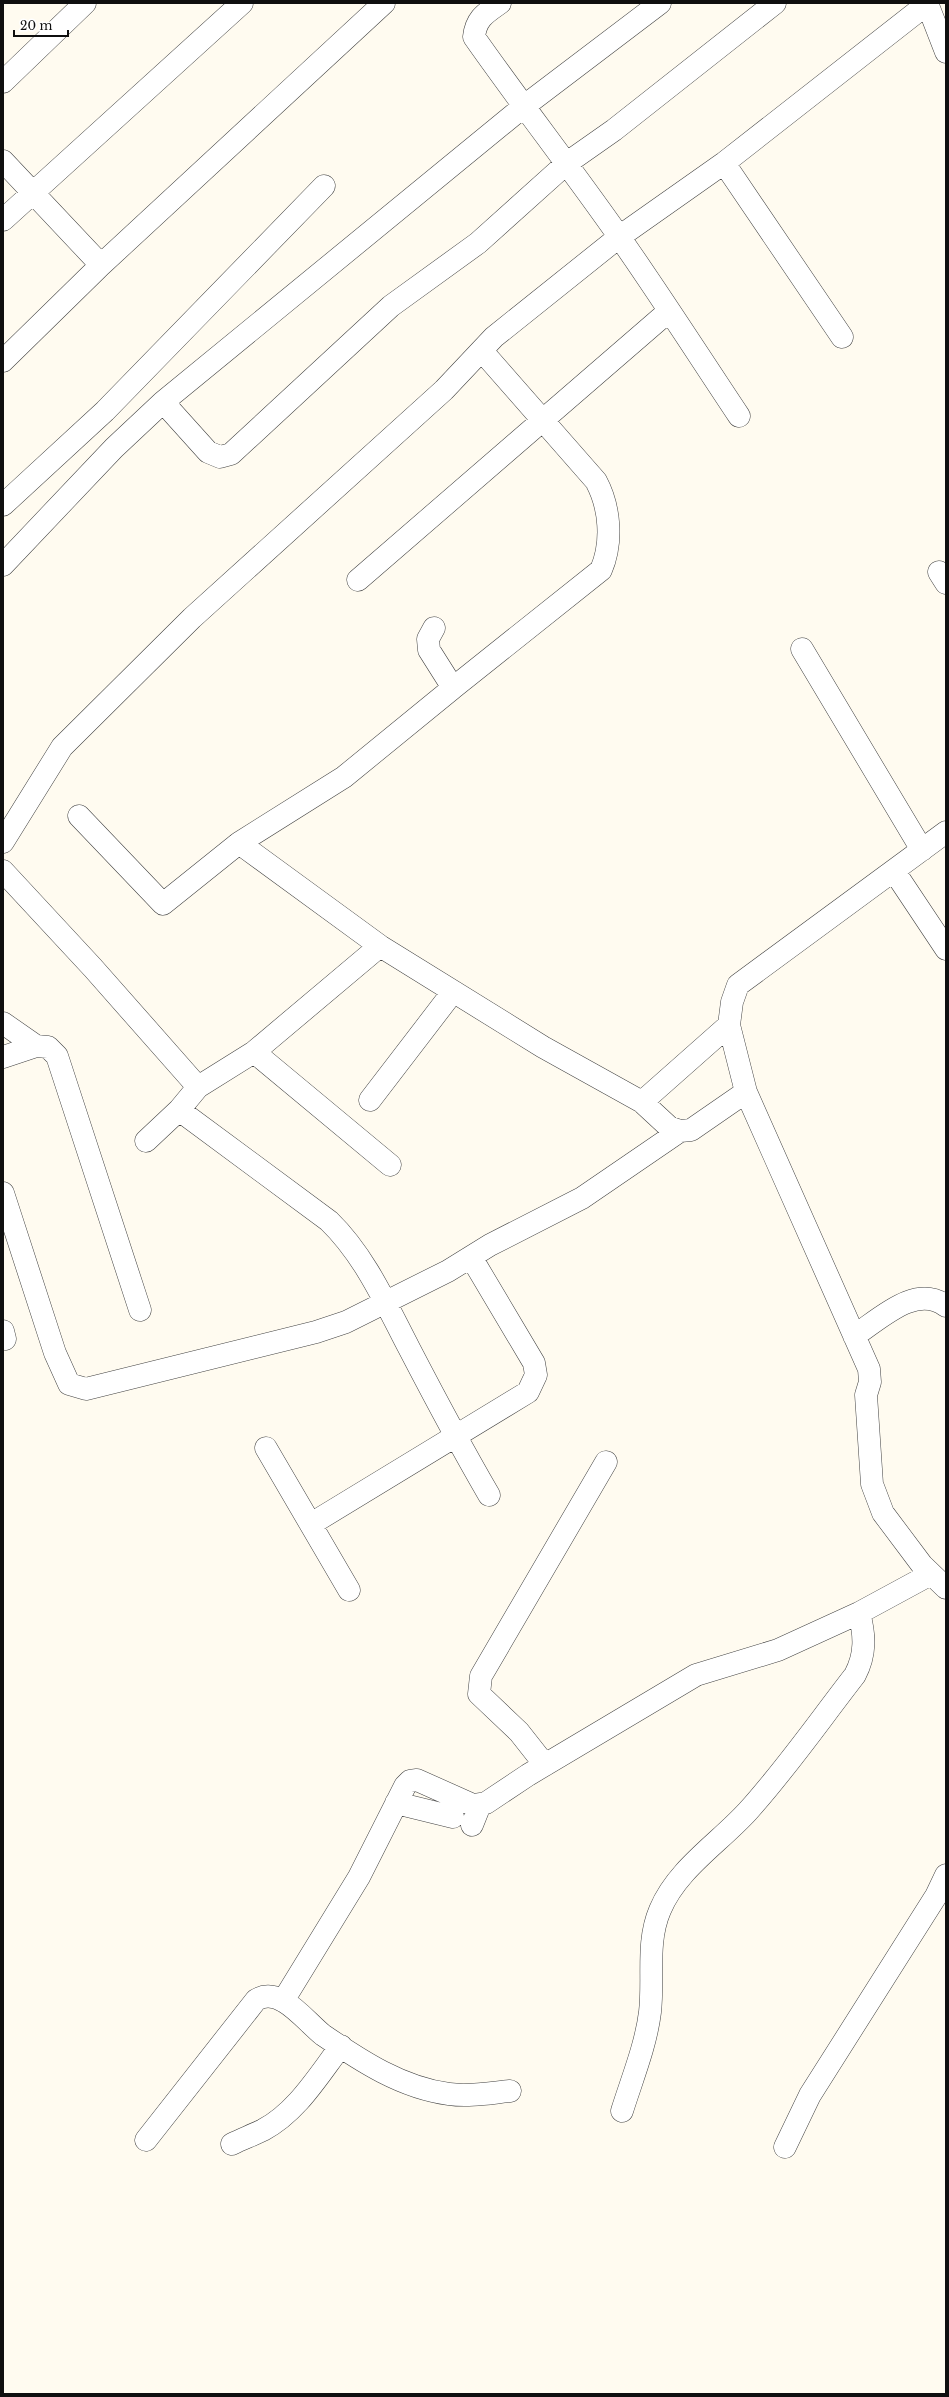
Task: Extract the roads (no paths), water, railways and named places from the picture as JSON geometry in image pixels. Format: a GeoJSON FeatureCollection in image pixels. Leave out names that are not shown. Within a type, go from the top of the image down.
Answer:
{"type":"FeatureCollection","features":[{"type":"Feature","properties":{"kind":"street"},"geometry":{"type":"LineString","coordinates":[[3,82],[85,3]]}},
{"type":"Feature","properties":{"kind":"street"},"geometry":{"type":"LineString","coordinates":[[3,220],[32,192],[242,3]]}},
{"type":"Feature","properties":{"kind":"street"},"geometry":{"type":"LineString","coordinates":[[3,361],[101,265],[384,3]]}},
{"type":"Feature","properties":{"kind":"street"},"geometry":{"type":"LineString","coordinates":[[500,3],[480,18],[475,28],[474,37],[523,107],[567,163],[619,237],[739,416]]}},
{"type":"Feature","properties":{"kind":"street"},"geometry":{"type":"LineString","coordinates":[[3,565],[114,448],[163,402],[523,107],[660,3]]}},
{"type":"Feature","properties":{"kind":"street"},"geometry":{"type":"LineString","coordinates":[[163,402],[208,452],[220,457],[231,454],[391,306],[478,244],[567,163],[614,130],[775,3]]}},
{"type":"Feature","properties":{"kind":"street"},"geometry":{"type":"LineString","coordinates":[[3,842],[62,747],[192,618],[444,390],[494,337],[619,237],[724,163],[927,3],[945,49]]}},
{"type":"Feature","properties":{"kind":"street"},"geometry":{"type":"LineString","coordinates":[[3,161],[101,265]]}},
{"type":"Feature","properties":{"kind":"street"},"geometry":{"type":"LineString","coordinates":[[724,163],[842,337]]}},
{"type":"Feature","properties":{"kind":"street"},"geometry":{"type":"LineString","coordinates":[[3,505],[105,411],[324,186]]}},
{"type":"Feature","properties":{"kind":"street"},"geometry":{"type":"LineString","coordinates":[[358,580],[669,311]]}},
{"type":"Feature","properties":{"kind":"street"},"geometry":{"type":"LineString","coordinates":[[79,816],[162,904],[239,843],[344,777],[601,570],[608,554],[609,538],[605,504],[600,488],[596,481],[542,422],[482,351]]}},
{"type":"Feature","properties":{"kind":"street"},"geometry":{"type":"LineString","coordinates":[[434,628],[428,639],[430,650],[453,688]]}},
{"type":"Feature","properties":{"kind":"street"},"geometry":{"type":"LineString","coordinates":[[802,649],[922,850]]}},
{"type":"Feature","properties":{"kind":"street"},"geometry":{"type":"LineString","coordinates":[[396,1803],[468,1816],[545,1765],[696,1675],[778,1650],[859,1613],[942,1583],[922,1565],[883,1513],[872,1484],[866,1395],[870,1382],[869,1369],[746,1092],[729,1025],[732,1002],[738,985],[946,832]]}},
{"type":"Feature","properties":{"kind":"street"},"geometry":{"type":"LineString","coordinates":[[239,843],[380,946],[452,993],[543,1047],[642,1102],[669,1127],[680,1130],[691,1130],[746,1092]]}},
{"type":"Feature","properties":{"kind":"street"},"geometry":{"type":"LineString","coordinates":[[3,871],[93,968],[198,1087]]}},
{"type":"Feature","properties":{"kind":"street"},"geometry":{"type":"LineString","coordinates":[[894,871],[946,949]]}},
{"type":"Feature","properties":{"kind":"street"},"geometry":{"type":"LineString","coordinates":[[146,1141],[179,1110],[198,1087],[254,1052],[380,946]]}},
{"type":"Feature","properties":{"kind":"street"},"geometry":{"type":"LineString","coordinates":[[370,1100],[452,993]]}},
{"type":"Feature","properties":{"kind":"street"},"geometry":{"type":"LineString","coordinates":[[3,1023],[36,1046]]}},
{"type":"Feature","properties":{"kind":"street"},"geometry":{"type":"LineString","coordinates":[[642,1102],[729,1025]]}},
{"type":"Feature","properties":{"kind":"street"},"geometry":{"type":"LineString","coordinates":[[3,1057],[36,1046],[48,1047],[57,1056],[140,1310]]}},
{"type":"Feature","properties":{"kind":"street"},"geometry":{"type":"LineString","coordinates":[[254,1052],[390,1165]]}},
{"type":"Feature","properties":{"kind":"street"},"geometry":{"type":"LineString","coordinates":[[179,1110],[329,1221],[347,1238],[386,1302],[456,1437],[489,1495]]}},
{"type":"Feature","properties":{"kind":"street"},"geometry":{"type":"LineString","coordinates":[[3,1193],[55,1352],[69,1384],[77,1388],[86,1389],[316,1332],[346,1322],[582,1198],[680,1130]]}},
{"type":"Feature","properties":{"kind":"street"},"geometry":{"type":"LineString","coordinates":[[311,1524],[528,1392],[536,1374],[534,1363],[471,1257]]}},
{"type":"Feature","properties":{"kind":"street"},"geometry":{"type":"LineString","coordinates":[[854,1336],[911,1299],[924,1297],[937,1299],[946,1306]]}},
{"type":"Feature","properties":{"kind":"street"},"geometry":{"type":"LineString","coordinates":[[266,1448],[350,1590]]}},
{"type":"Feature","properties":{"kind":"street"},"geometry":{"type":"LineString","coordinates":[[545,1765],[519,1732],[484,1700],[479,1694],[478,1687],[481,1676],[606,1462]]}},
{"type":"Feature","properties":{"kind":"street"},"geometry":{"type":"LineString","coordinates":[[622,2111],[645,2037],[650,2011],[650,1950],[660,1911],[680,1878],[748,1811],[855,1675],[862,1662],[864,1649],[864,1630],[859,1613]]}},
{"type":"Feature","properties":{"kind":"street"},"geometry":{"type":"LineString","coordinates":[[283,2001],[359,1878],[404,1786],[410,1781],[417,1780],[466,1802],[468,1816]]}},
{"type":"Feature","properties":{"kind":"street"},"geometry":{"type":"LineString","coordinates":[[785,2147],[810,2096],[936,1896],[946,1875]]}},
{"type":"Feature","properties":{"kind":"street"},"geometry":{"type":"LineString","coordinates":[[146,2140],[256,2000],[263,1995],[272,1995],[283,2001],[341,2046],[388,2075],[418,2087],[449,2094],[469,2096],[510,2091]]}},
{"type":"Feature","properties":{"kind":"street"},"geometry":{"type":"LineString","coordinates":[[232,2144],[264,2130],[287,2113],[307,2091],[341,2046]]}}]}
